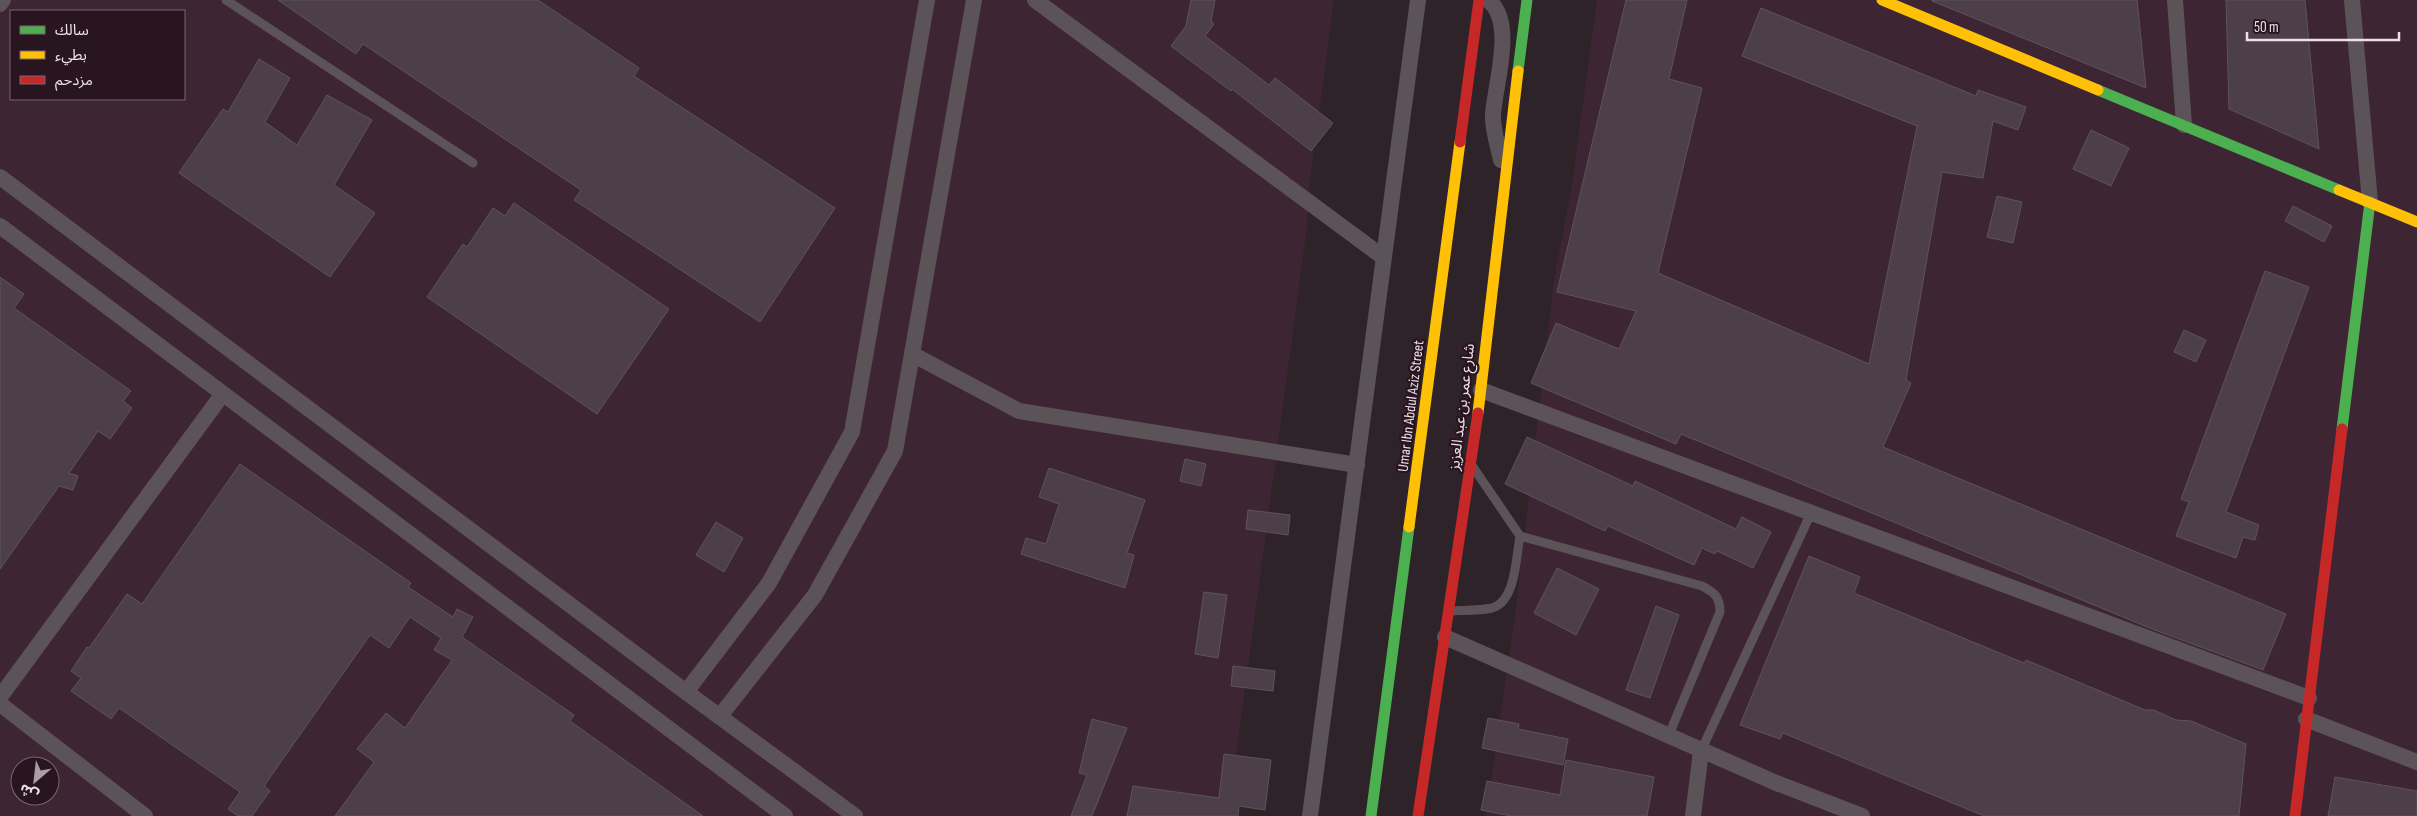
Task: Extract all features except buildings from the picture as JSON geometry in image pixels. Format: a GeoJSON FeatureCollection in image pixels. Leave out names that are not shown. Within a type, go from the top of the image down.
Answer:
{"type":"FeatureCollection","features":[{"type":"Feature","properties":{"kind":"main road","name":"Umar Ibn Abdul Aziz Street"},"geometry":{"type":"LineString","coordinates":[[1371,816],[1479,0]]}},
{"type":"Feature","properties":{"kind":"main road","name":"شارع عمر بن عبد العزيز"},"geometry":{"type":"LineString","coordinates":[[1418,816],[1481,390],[1504,174],[1527,0]]}},
{"type":"Feature","properties":{"kind":"main road"},"geometry":{"type":"LineString","coordinates":[[1882,0],[2417,222]]}},
{"type":"Feature","properties":{"kind":"main road"},"geometry":{"type":"LineString","coordinates":[[2295,816],[2370,202]]}},
{"type":"Feature","properties":{"kind":"street"},"geometry":{"type":"LineString","coordinates":[[0,4],[3,0]]}},
{"type":"Feature","properties":{"kind":"street"},"geometry":{"type":"LineString","coordinates":[[686,692],[769,583],[852,432],[927,0]]}},
{"type":"Feature","properties":{"kind":"street"},"geometry":{"type":"LineString","coordinates":[[720,716],[815,595],[895,452],[974,0]]}},
{"type":"Feature","properties":{"kind":"street"},"geometry":{"type":"LineString","coordinates":[[1035,0],[1383,257]]}},
{"type":"Feature","properties":{"kind":"street"},"geometry":{"type":"LineString","coordinates":[[1310,816],[1418,0]]}},
{"type":"Feature","properties":{"kind":"street"},"geometry":{"type":"LineString","coordinates":[[1488,0],[1495,5],[1504,35],[1493,116],[1504,174]]}},
{"type":"Feature","properties":{"kind":"street"},"geometry":{"type":"LineString","coordinates":[[2175,0],[2184,125]]}},
{"type":"Feature","properties":{"kind":"street"},"geometry":{"type":"LineString","coordinates":[[2352,0],[2370,202]]}},
{"type":"Feature","properties":{"kind":"street"},"geometry":{"type":"LineString","coordinates":[[0,177],[686,692],[855,816]]}},
{"type":"Feature","properties":{"kind":"street"},"geometry":{"type":"LineString","coordinates":[[0,226],[222,395],[785,816]]}},
{"type":"Feature","properties":{"kind":"street"},"geometry":{"type":"LineString","coordinates":[[912,354],[1019,411],[1357,465]]}},
{"type":"Feature","properties":{"kind":"street"},"geometry":{"type":"LineString","coordinates":[[1481,390],[2309,698]]}},
{"type":"Feature","properties":{"kind":"street"},"geometry":{"type":"LineString","coordinates":[[0,697],[222,395]]}},
{"type":"Feature","properties":{"kind":"street"},"geometry":{"type":"LineString","coordinates":[[1445,637],[1668,737],[1774,782],[1862,816]]}},
{"type":"Feature","properties":{"kind":"street"},"geometry":{"type":"LineString","coordinates":[[0,704],[145,816]]}},
{"type":"Feature","properties":{"kind":"street"},"geometry":{"type":"LineString","coordinates":[[2306,719],[2417,762]]}},
{"type":"Feature","properties":{"kind":"street"},"geometry":{"type":"LineString","coordinates":[[1693,816],[1701,751]]}},
{"type":"Feature","properties":{"kind":"lane"},"geometry":{"type":"LineString","coordinates":[[226,0],[473,162]]}},
{"type":"Feature","properties":{"kind":"lane"},"geometry":{"type":"LineString","coordinates":[[1470,463],[1520,536],[1702,586],[1715,593],[1720,601],[1720,612],[1668,737]]}},
{"type":"Feature","properties":{"kind":"lane"},"geometry":{"type":"LineString","coordinates":[[1701,751],[1811,513]]}},
{"type":"Feature","properties":{"kind":"lane"},"geometry":{"type":"LineString","coordinates":[[1448,611],[1491,608],[1502,602],[1509,595],[1520,536]]}},
{"type":"Feature","properties":{"kind":"shaded area"},"geometry":{"type":"Polygon","coordinates":[[[0,0],[1334,0],[1309,189],[1307,226],[1228,816],[0,816],[0,0]]]}},
{"type":"Feature","properties":{"kind":"shaded area"},"geometry":{"type":"Polygon","coordinates":[[[1597,0],[2417,0],[2417,816],[1486,816],[1515,616],[1554,280],[1572,185],[1597,0]]]}},
{"type":"Feature","properties":{"kind":"traffic: fast"},"geometry":{"type":"LineString","coordinates":[[1518,71],[1527,0]]}},
{"type":"Feature","properties":{"kind":"traffic: fast"},"geometry":{"type":"LineString","coordinates":[[2098,90],[2339,190]]}},
{"type":"Feature","properties":{"kind":"traffic: fast"},"geometry":{"type":"LineString","coordinates":[[2342,429],[2370,202]]}},
{"type":"Feature","properties":{"kind":"traffic: fast"},"geometry":{"type":"LineString","coordinates":[[1371,816],[1409,527]]}},
{"type":"Feature","properties":{"kind":"traffic: slow"},"geometry":{"type":"LineString","coordinates":[[1882,0],[2098,90]]}},
{"type":"Feature","properties":{"kind":"traffic: slow"},"geometry":{"type":"LineString","coordinates":[[1478,413],[1518,71]]}},
{"type":"Feature","properties":{"kind":"traffic: slow"},"geometry":{"type":"LineString","coordinates":[[1409,527],[1460,142]]}},
{"type":"Feature","properties":{"kind":"traffic: slow"},"geometry":{"type":"LineString","coordinates":[[2339,190],[2417,222]]}},
{"type":"Feature","properties":{"kind":"traffic: jam"},"geometry":{"type":"LineString","coordinates":[[1460,142],[1479,0]]}},
{"type":"Feature","properties":{"kind":"traffic: jam"},"geometry":{"type":"LineString","coordinates":[[1418,816],[1478,413]]}},
{"type":"Feature","properties":{"kind":"traffic: jam"},"geometry":{"type":"LineString","coordinates":[[2295,816],[2342,429]]}}]}
